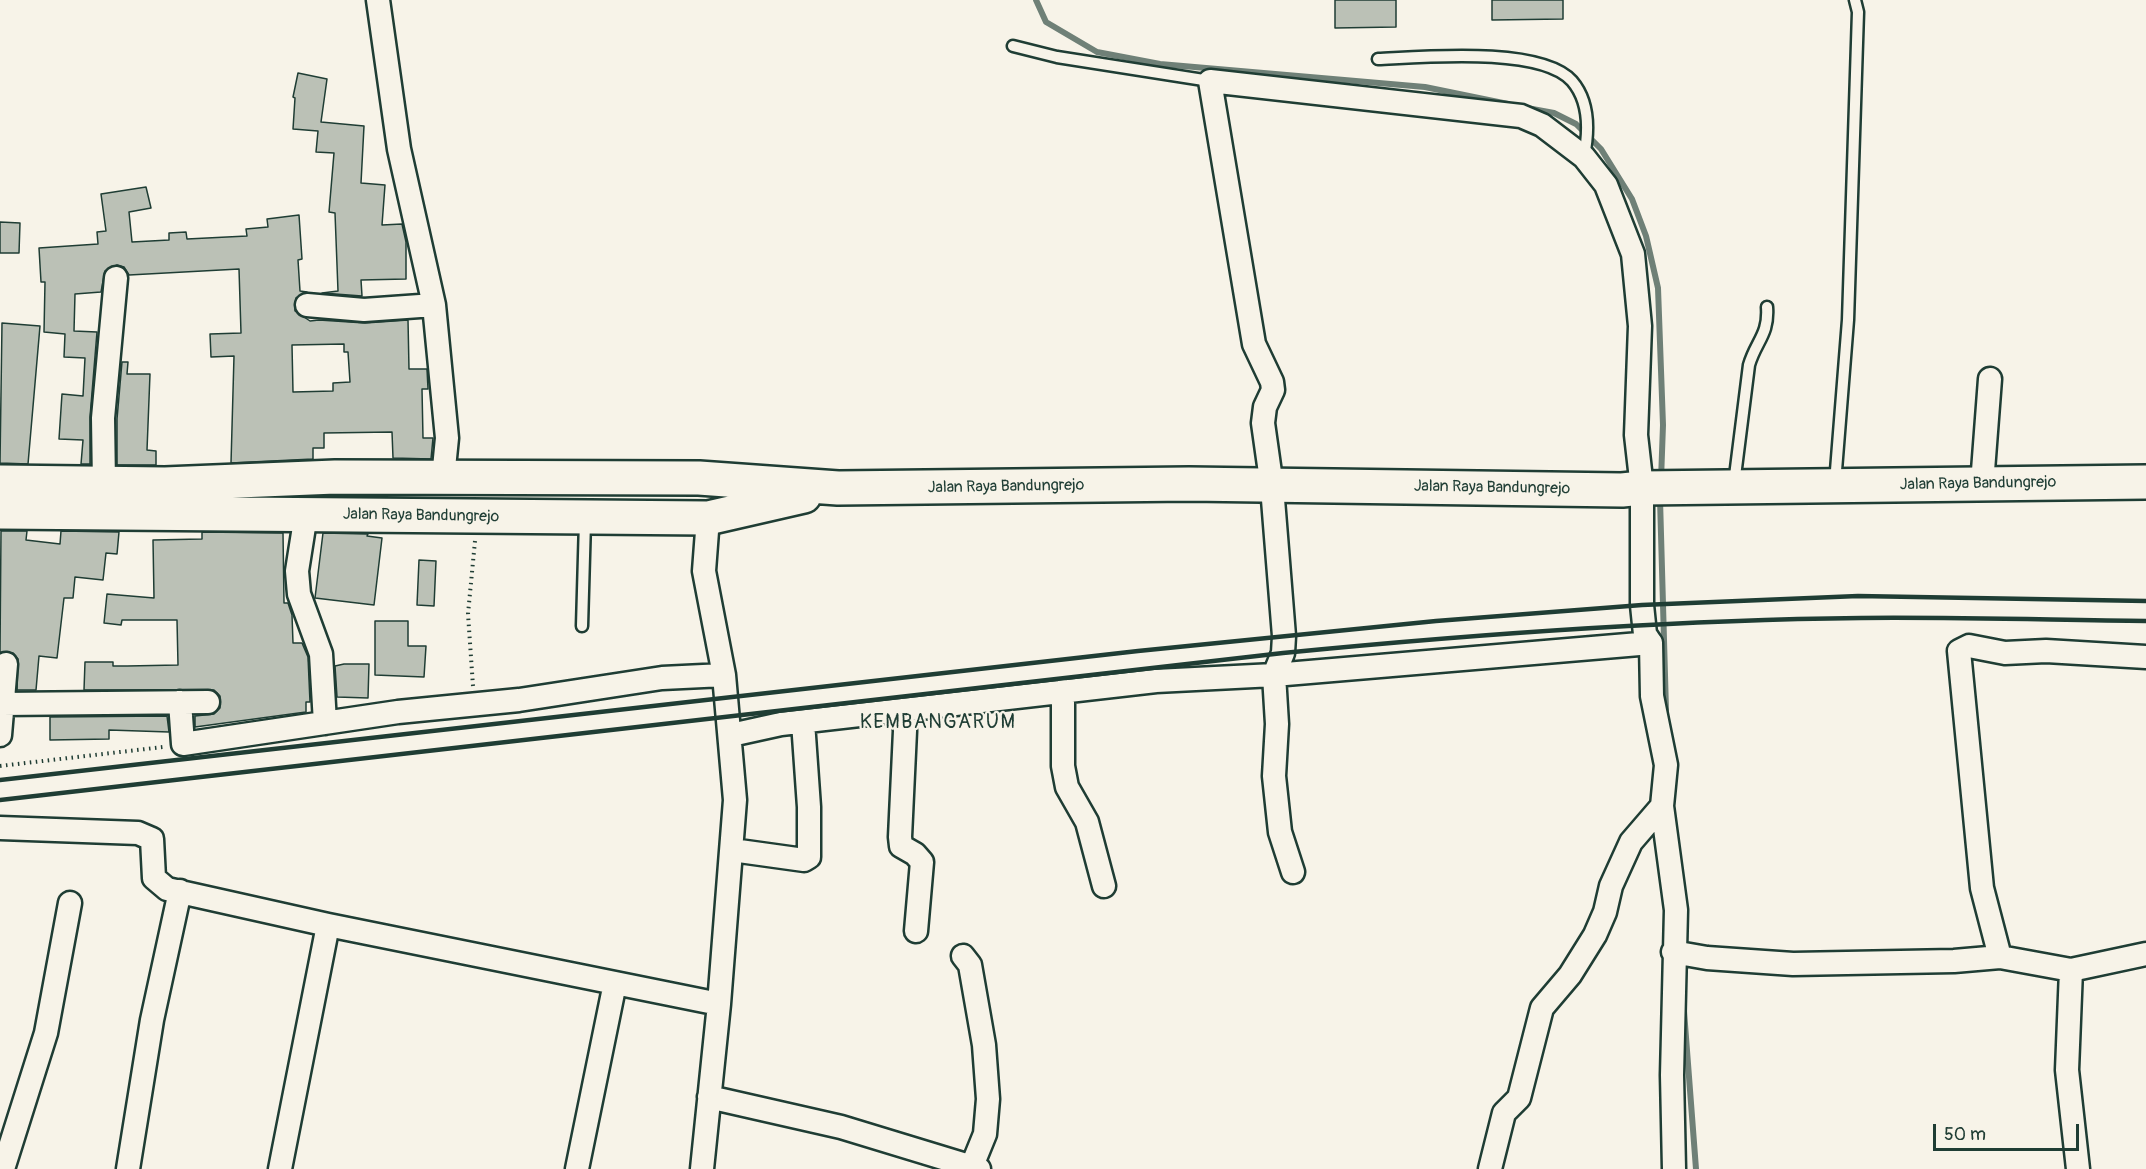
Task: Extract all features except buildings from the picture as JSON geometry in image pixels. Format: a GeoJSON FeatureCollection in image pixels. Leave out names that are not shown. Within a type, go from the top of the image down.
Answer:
{"type":"FeatureCollection","features":[{"type":"Feature","properties":{"kind":"main road","name":"Jalan Raya Bandungrejo"},"geometry":{"type":"LineString","coordinates":[[0,482],[104,484],[443,477],[699,478],[838,488],[1189,484],[1272,487],[1622,490],[2146,483]]}},
{"type":"Feature","properties":{"kind":"main road"},"geometry":{"type":"LineString","coordinates":[[489,517],[502,478]]}},
{"type":"Feature","properties":{"kind":"main road","name":"Jalan Raya Bandungrejo"},"geometry":{"type":"LineString","coordinates":[[0,512],[708,518],[838,488]]}},
{"type":"Feature","properties":{"kind":"street"},"geometry":{"type":"LineString","coordinates":[[378,0],[399,149],[434,305],[447,438],[443,477]]}},
{"type":"Feature","properties":{"kind":"street"},"geometry":{"type":"LineString","coordinates":[[1293,872],[1280,832],[1275,795],[1274,675],[1283,653],[1284,636],[1272,487],[1263,423],[1265,407],[1273,390],[1272,382],[1254,344],[1210,81],[1521,116],[1542,125],[1585,152],[1606,185],[1633,254],[1640,327],[1636,435],[1653,488],[1642,605],[1645,634],[1651,643],[1652,696],[1666,765],[1662,806],[1676,910],[1674,1169]]}},
{"type":"Feature","properties":{"kind":"street"},"geometry":{"type":"LineString","coordinates":[[104,484],[104,418],[117,278]]}},
{"type":"Feature","properties":{"kind":"street"},"geometry":{"type":"LineString","coordinates":[[308,305],[363,310],[434,305]]}},
{"type":"Feature","properties":{"kind":"street"},"geometry":{"type":"LineString","coordinates":[[1982,484],[1990,379]]}},
{"type":"Feature","properties":{"kind":"street"},"geometry":{"type":"LineString","coordinates":[[306,514],[297,571],[299,594],[321,654],[325,723]]}},
{"type":"Feature","properties":{"kind":"street"},"geometry":{"type":"LineString","coordinates":[[702,1169],[720,1004],[735,800],[724,675],[704,571],[708,518]]}},
{"type":"Feature","properties":{"kind":"street"},"geometry":{"type":"LineString","coordinates":[[731,735],[802,722],[1063,691],[1220,676],[1274,675],[1651,643]]}},
{"type":"Feature","properties":{"kind":"street"},"geometry":{"type":"LineString","coordinates":[[2000,957],[1982,888],[1959,651],[1969,646],[2005,652],[2046,651],[2146,657]]}},
{"type":"Feature","properties":{"kind":"street"},"geometry":{"type":"LineString","coordinates":[[0,735],[6,664]]}},
{"type":"Feature","properties":{"kind":"street"},"geometry":{"type":"LineString","coordinates":[[180,702],[183,744],[662,678],[724,675]]}},
{"type":"Feature","properties":{"kind":"street"},"geometry":{"type":"LineString","coordinates":[[1063,691],[1067,788],[1087,822],[1104,886]]}},
{"type":"Feature","properties":{"kind":"street"},"geometry":{"type":"LineString","coordinates":[[2,704],[208,702]]}},
{"type":"Feature","properties":{"kind":"street"},"geometry":{"type":"LineString","coordinates":[[903,710],[905,731],[900,837],[902,846],[915,854],[922,862],[916,931]]}},
{"type":"Feature","properties":{"kind":"street"},"geometry":{"type":"LineString","coordinates":[[732,850],[804,860],[809,857],[809,807],[802,722]]}},
{"type":"Feature","properties":{"kind":"street"},"geometry":{"type":"LineString","coordinates":[[1490,1169],[1504,1113],[1519,1098],[1542,1008],[1570,975],[1595,935],[1605,912],[1611,886],[1631,842],[1662,806]]}},
{"type":"Feature","properties":{"kind":"street"},"geometry":{"type":"LineString","coordinates":[[0,828],[138,833],[152,839],[153,870],[158,884],[180,891],[328,925],[720,1004]]}},
{"type":"Feature","properties":{"kind":"street"},"geometry":{"type":"LineString","coordinates":[[128,1169],[152,1020],[180,891]]}},
{"type":"Feature","properties":{"kind":"street"},"geometry":{"type":"LineString","coordinates":[[3,1169],[46,1033],[70,903]]}},
{"type":"Feature","properties":{"kind":"street"},"geometry":{"type":"LineString","coordinates":[[280,1169],[328,925]]}},
{"type":"Feature","properties":{"kind":"street"},"geometry":{"type":"LineString","coordinates":[[1675,953],[1707,958],[1815,963],[1954,961],[2000,957],[2071,970],[2146,954]]}},
{"type":"Feature","properties":{"kind":"street"},"geometry":{"type":"LineString","coordinates":[[709,1097],[841,1127],[975,1167],[985,1134],[988,1073],[970,964],[963,957]]}},
{"type":"Feature","properties":{"kind":"street"},"geometry":{"type":"LineString","coordinates":[[2071,970],[2067,1070],[2078,1169]]}},
{"type":"Feature","properties":{"kind":"street"},"geometry":{"type":"LineString","coordinates":[[578,1169],[615,983]]}},
{"type":"Feature","properties":{"kind":"lane"},"geometry":{"type":"LineString","coordinates":[[1835,486],[1848,320],[1858,12],[1855,0]]}},
{"type":"Feature","properties":{"kind":"lane"},"geometry":{"type":"LineString","coordinates":[[1013,46],[1057,57],[1210,81]]}},
{"type":"Feature","properties":{"kind":"lane"},"geometry":{"type":"LineString","coordinates":[[1378,59],[1483,54],[1550,68],[1571,80],[1583,98],[1588,122],[1585,152]]}},
{"type":"Feature","properties":{"kind":"lane"},"geometry":{"type":"LineString","coordinates":[[1733,487],[1749,366],[1754,350],[1768,325],[1767,307]]}},
{"type":"Feature","properties":{"kind":"lane"},"geometry":{"type":"LineString","coordinates":[[582,626],[585,518]]}},
{"type":"Feature","properties":{"kind":"path"},"geometry":{"type":"LineString","coordinates":[[474,705],[468,614],[489,517]]}},
{"type":"Feature","properties":{"kind":"path"},"geometry":{"type":"LineString","coordinates":[[0,766],[183,744]]}},
{"type":"Feature","properties":{"kind":"waterway"},"geometry":{"type":"LineString","coordinates":[[1036,0],[1046,22],[1097,52],[1160,64],[1425,87],[1508,104]]}},
{"type":"Feature","properties":{"kind":"waterway"},"geometry":{"type":"LineString","coordinates":[[1527,108],[1554,113],[1576,124],[1601,149],[1632,199],[1646,236],[1658,288],[1663,425],[1661,480]]}},
{"type":"Feature","properties":{"kind":"waterway"},"geometry":{"type":"LineString","coordinates":[[1660,499],[1666,710]]}},
{"type":"Feature","properties":{"kind":"waterway"},"geometry":{"type":"LineString","coordinates":[[1684,1011],[1696,1169]]}},
{"type":"Feature","properties":{"kind":"railway"},"geometry":{"type":"LineString","coordinates":[[0,780],[1138,651],[1436,621],[1642,605],[1858,596],[2146,601]]}},
{"type":"Feature","properties":{"kind":"railway"},"geometry":{"type":"LineString","coordinates":[[0,800],[1283,653],[1428,640],[1572,629],[1789,619],[1932,618],[2146,621]]}},
{"type":"Feature","properties":{"kind":"district","name":"KEMBANGARUM"},"geometry":{"type":"Point","coordinates":[938,723]}}]}
